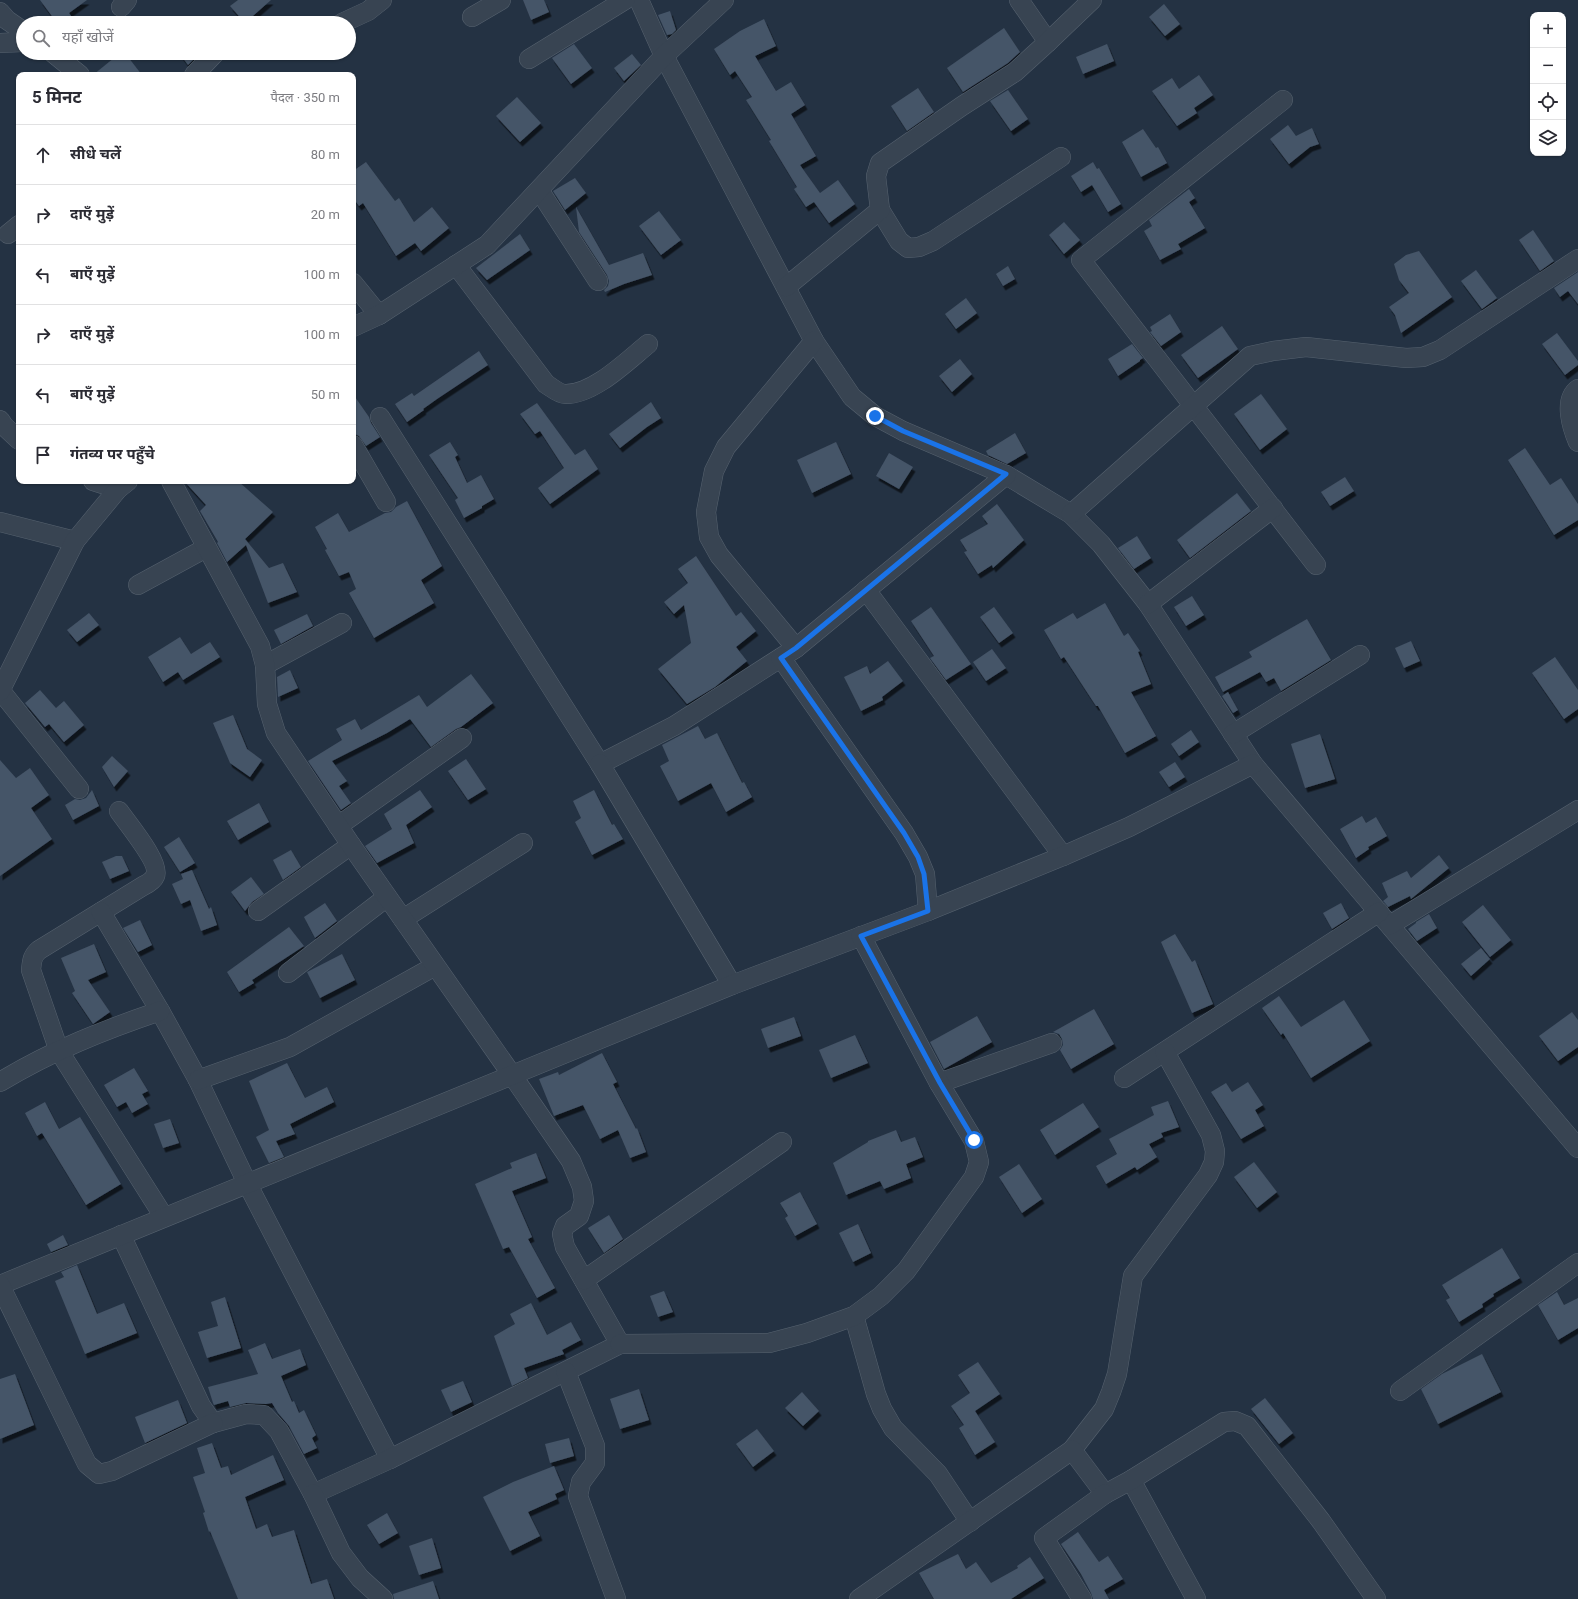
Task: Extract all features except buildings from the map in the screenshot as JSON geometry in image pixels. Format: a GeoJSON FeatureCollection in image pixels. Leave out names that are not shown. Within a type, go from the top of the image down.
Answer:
{"type":"FeatureCollection","features":[{"type":"Feature","properties":{"kind":"street"},"geometry":{"type":"LineString","coordinates":[[356,17],[368,11],[382,0]]}},
{"type":"Feature","properties":{"kind":"street"},"geometry":{"type":"LineString","coordinates":[[472,17],[501,0]]}},
{"type":"Feature","properties":{"kind":"street"},"geometry":{"type":"LineString","coordinates":[[529,59],[625,0]]}},
{"type":"Feature","properties":{"kind":"street"},"geometry":{"type":"LineString","coordinates":[[639,0],[664,56],[814,341],[852,397],[875,416],[903,431],[1006,474],[1071,514],[1101,544],[1148,604],[1253,764],[1578,1148]]}},
{"type":"Feature","properties":{"kind":"street"},"geometry":{"type":"LineString","coordinates":[[356,326],[379,315],[488,245],[664,56],[724,0]]}},
{"type":"Feature","properties":{"kind":"street"},"geometry":{"type":"LineString","coordinates":[[1019,0],[1048,42]]}},
{"type":"Feature","properties":{"kind":"street"},"geometry":{"type":"LineString","coordinates":[[1061,157],[933,241],[920,247],[908,248],[899,241],[880,210],[876,176],[880,163],[1014,72],[1092,0]]}},
{"type":"Feature","properties":{"kind":"street"},"geometry":{"type":"LineString","coordinates":[[0,12],[7,20],[16,26]]}},
{"type":"Feature","properties":{"kind":"street"},"geometry":{"type":"LineString","coordinates":[[0,43],[16,42]]}},
{"type":"Feature","properties":{"kind":"street"},"geometry":{"type":"LineString","coordinates":[[62,60],[76,72]]}},
{"type":"Feature","properties":{"kind":"street"},"geometry":{"type":"LineString","coordinates":[[197,72],[209,60]]}},
{"type":"Feature","properties":{"kind":"street"},"geometry":{"type":"LineString","coordinates":[[1283,100],[1081,260],[1316,565]]}},
{"type":"Feature","properties":{"kind":"street"},"geometry":{"type":"LineString","coordinates":[[539,190],[598,281]]}},
{"type":"Feature","properties":{"kind":"street"},"geometry":{"type":"LineString","coordinates":[[786,287],[880,210]]}},
{"type":"Feature","properties":{"kind":"street"},"geometry":{"type":"LineString","coordinates":[[1071,514],[1250,356],[1273,351],[1306,347],[1406,358],[1423,357],[1440,350],[1578,259]]}},
{"type":"Feature","properties":{"kind":"street"},"geometry":{"type":"LineString","coordinates":[[456,265],[546,384],[563,394],[582,392],[600,383],[648,344]]}},
{"type":"Feature","properties":{"kind":"street"},"geometry":{"type":"LineString","coordinates":[[356,287],[379,315]]}},
{"type":"Feature","properties":{"kind":"street"},"geometry":{"type":"LineString","coordinates":[[814,341],[726,447],[714,471],[706,512],[709,538],[719,555],[788,653],[904,833],[918,857],[924,874],[928,911]]}},
{"type":"Feature","properties":{"kind":"street"},"geometry":{"type":"LineString","coordinates":[[1578,389],[1575,391],[1570,402],[1570,412],[1574,432],[1578,442]]}},
{"type":"Feature","properties":{"kind":"street"},"geometry":{"type":"LineString","coordinates":[[380,418],[600,764],[732,985]]}},
{"type":"Feature","properties":{"kind":"street"},"geometry":{"type":"LineString","coordinates":[[0,420],[16,437]]}},
{"type":"Feature","properties":{"kind":"street"},"geometry":{"type":"LineString","coordinates":[[356,450],[386,502]]}},
{"type":"Feature","properties":{"kind":"street"},"geometry":{"type":"LineString","coordinates":[[600,764],[674,726],[788,653],[1006,474]]}},
{"type":"Feature","properties":{"kind":"street"},"geometry":{"type":"LineString","coordinates":[[173,484],[260,646],[265,665],[267,704],[276,733],[351,845],[571,1161],[582,1187],[584,1201],[579,1216],[565,1226],[562,1234],[565,1247],[620,1344]]}},
{"type":"Feature","properties":{"kind":"street"},"geometry":{"type":"LineString","coordinates":[[79,789],[0,690],[75,541],[123,485]]}},
{"type":"Feature","properties":{"kind":"street"},"geometry":{"type":"LineString","coordinates":[[1148,604],[1273,508]]}},
{"type":"Feature","properties":{"kind":"street"},"geometry":{"type":"LineString","coordinates":[[0,522],[75,541]]}},
{"type":"Feature","properties":{"kind":"street"},"geometry":{"type":"LineString","coordinates":[[138,585],[206,548]]}},
{"type":"Feature","properties":{"kind":"street"},"geometry":{"type":"LineString","coordinates":[[866,590],[1063,856]]}},
{"type":"Feature","properties":{"kind":"street"},"geometry":{"type":"LineString","coordinates":[[265,665],[342,623]]}},
{"type":"Feature","properties":{"kind":"street"},"geometry":{"type":"LineString","coordinates":[[1234,734],[1360,655]]}},
{"type":"Feature","properties":{"kind":"street"},"geometry":{"type":"LineString","coordinates":[[338,826],[462,738]]}},
{"type":"Feature","properties":{"kind":"street"},"geometry":{"type":"LineString","coordinates":[[383,1599],[360,1578],[341,1553],[313,1494],[279,1431],[264,1415],[246,1414],[213,1423],[112,1471],[99,1474],[87,1464],[0,1285],[732,985],[928,911],[1063,856],[1129,827],[1253,764]]}},
{"type":"Feature","properties":{"kind":"street"},"geometry":{"type":"LineString","coordinates":[[1124,1078],[1384,919],[1578,810]]}},
{"type":"Feature","properties":{"kind":"street"},"geometry":{"type":"LineString","coordinates":[[119,811],[152,859],[156,870],[156,876],[143,886],[39,950],[34,954],[32,959],[32,970],[59,1051],[164,1218]]}},
{"type":"Feature","properties":{"kind":"street"},"geometry":{"type":"LineString","coordinates":[[403,919],[523,843]]}},
{"type":"Feature","properties":{"kind":"street"},"geometry":{"type":"LineString","coordinates":[[258,911],[351,845]]}},
{"type":"Feature","properties":{"kind":"street"},"geometry":{"type":"LineString","coordinates":[[288,973],[387,897]]}},
{"type":"Feature","properties":{"kind":"street"},"geometry":{"type":"LineString","coordinates":[[101,912],[160,1011],[198,1080],[248,1183],[390,1459]]}},
{"type":"Feature","properties":{"kind":"street"},"geometry":{"type":"LineString","coordinates":[[313,1494],[390,1459],[620,1344],[769,1344],[807,1333],[854,1316],[881,1296],[906,1271],[974,1177],[979,1162],[974,1140],[940,1083],[861,936]]}},
{"type":"Feature","properties":{"kind":"street"},"geometry":{"type":"LineString","coordinates":[[198,1080],[290,1047],[435,966]]}},
{"type":"Feature","properties":{"kind":"street"},"geometry":{"type":"LineString","coordinates":[[0,1082],[24,1068],[100,1032],[160,1011]]}},
{"type":"Feature","properties":{"kind":"street"},"geometry":{"type":"LineString","coordinates":[[940,1083],[1052,1043]]}},
{"type":"Feature","properties":{"kind":"street"},"geometry":{"type":"LineString","coordinates":[[859,1599],[1072,1450],[1104,1409],[1117,1374],[1133,1276],[1208,1175],[1214,1162],[1215,1152],[1211,1135],[1165,1052]]}},
{"type":"Feature","properties":{"kind":"street"},"geometry":{"type":"LineString","coordinates":[[584,1280],[782,1142]]}},
{"type":"Feature","properties":{"kind":"street"},"geometry":{"type":"LineString","coordinates":[[121,1235],[201,1406],[213,1423]]}},
{"type":"Feature","properties":{"kind":"street"},"geometry":{"type":"LineString","coordinates":[[1400,1391],[1578,1263]]}},
{"type":"Feature","properties":{"kind":"street"},"geometry":{"type":"LineString","coordinates":[[854,1316],[876,1394],[882,1409],[893,1428],[938,1474],[970,1522]]}},
{"type":"Feature","properties":{"kind":"street"},"geometry":{"type":"LineString","coordinates":[[566,1372],[595,1446],[594,1463],[581,1482],[578,1496],[616,1599]]}},
{"type":"Feature","properties":{"kind":"street"},"geometry":{"type":"LineString","coordinates":[[1074,1596],[1044,1538],[1105,1494],[1224,1422],[1235,1421],[1247,1426],[1321,1522],[1376,1599]]}},
{"type":"Feature","properties":{"kind":"street"},"geometry":{"type":"LineString","coordinates":[[1072,1450],[1105,1494]]}},
{"type":"Feature","properties":{"kind":"street"},"geometry":{"type":"LineString","coordinates":[[1130,1480],[1196,1599]]}},
{"type":"Feature","properties":{"kind":"route"},"geometry":{"type":"LineString","coordinates":[[875,416],[903,431],[1006,474],[796,648],[781,658],[904,833],[918,857],[924,874],[928,911],[861,936],[940,1083],[974,1140]]}}]}
